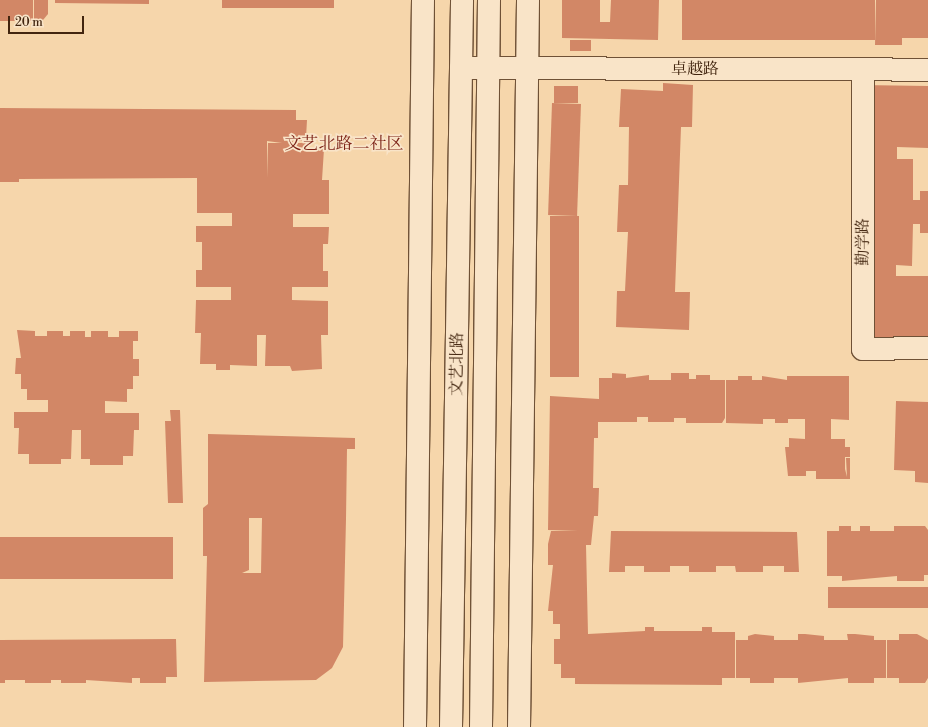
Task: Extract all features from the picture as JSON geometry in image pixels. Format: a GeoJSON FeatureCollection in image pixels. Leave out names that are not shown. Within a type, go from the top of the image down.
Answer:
{"type":"FeatureCollection","features":[{"type":"Feature","properties":{"kind":"street"},"geometry":{"type":"LineString","coordinates":[[414,727],[423,0]]}},
{"type":"Feature","properties":{"kind":"street","name":"文艺北路"},"geometry":{"type":"LineString","coordinates":[[451,727],[462,0]]}},
{"type":"Feature","properties":{"kind":"street","name":"文艺北路"},"geometry":{"type":"LineString","coordinates":[[481,727],[489,0]]}},
{"type":"Feature","properties":{"kind":"street"},"geometry":{"type":"LineString","coordinates":[[519,727],[528,0]]}},
{"type":"Feature","properties":{"kind":"street","name":"卓越路"},"geometry":{"type":"LineString","coordinates":[[461,68],[928,70]]}},
{"type":"Feature","properties":{"kind":"street","name":"勤学路"},"geometry":{"type":"LineString","coordinates":[[864,70],[864,349],[928,348]]}},
{"type":"Feature","properties":{"kind":"building"},"geometry":{"type":"Polygon","coordinates":[[[0,0],[33,0],[33,21],[0,21],[0,0]]]}},
{"type":"Feature","properties":{"kind":"building"},"geometry":{"type":"Polygon","coordinates":[[[34,0],[48,0],[48,14],[43,20],[34,20],[34,0]]]}},
{"type":"Feature","properties":{"kind":"building"},"geometry":{"type":"Polygon","coordinates":[[[55,0],[149,0],[149,4],[55,3],[55,0]]]}},
{"type":"Feature","properties":{"kind":"building"},"geometry":{"type":"Polygon","coordinates":[[[222,0],[334,0],[334,8],[222,8],[222,0]]]}},
{"type":"Feature","properties":{"kind":"building"},"geometry":{"type":"Polygon","coordinates":[[[562,0],[600,0],[600,22],[610,22],[611,0],[659,0],[658,40],[562,38],[562,0]]]}},
{"type":"Feature","properties":{"kind":"building"},"geometry":{"type":"Polygon","coordinates":[[[682,0],[875,0],[875,40],[682,40],[682,0]]]}},
{"type":"Feature","properties":{"kind":"building"},"geometry":{"type":"Polygon","coordinates":[[[876,0],[928,0],[928,38],[902,38],[902,45],[875,45],[876,0]]]}},
{"type":"Feature","properties":{"kind":"building"},"geometry":{"type":"Polygon","coordinates":[[[570,40],[591,40],[591,51],[570,51],[570,40]]]}},
{"type":"Feature","properties":{"kind":"building"},"geometry":{"type":"Polygon","coordinates":[[[663,83],[693,85],[692,127],[681,127],[675,292],[690,292],[689,330],[616,327],[617,291],[625,291],[628,232],[617,232],[619,185],[628,185],[629,127],[619,127],[621,89],[663,91],[663,83]]]}},
{"type":"Feature","properties":{"kind":"building"},"geometry":{"type":"Polygon","coordinates":[[[861,85],[928,86],[928,148],[897,147],[897,159],[913,159],[913,200],[920,200],[920,191],[928,191],[928,233],[920,233],[920,224],[913,224],[912,266],[896,265],[896,276],[928,276],[928,339],[858,337],[861,85]]]}},
{"type":"Feature","properties":{"kind":"building"},"geometry":{"type":"Polygon","coordinates":[[[554,86],[578,86],[578,103],[554,103],[554,86]]]}},
{"type":"Feature","properties":{"kind":"building"},"geometry":{"type":"Polygon","coordinates":[[[552,103],[581,104],[577,216],[548,215],[552,103]]]}},
{"type":"Feature","properties":{"kind":"building"},"geometry":{"type":"Polygon","coordinates":[[[0,108],[296,110],[296,120],[307,120],[305,141],[293,141],[292,148],[282,149],[293,149],[294,143],[308,143],[308,149],[324,149],[322,180],[329,180],[329,214],[293,214],[293,227],[329,227],[328,244],[323,244],[323,271],[328,271],[328,287],[292,287],[292,300],[328,301],[328,335],[321,335],[322,369],[292,371],[290,366],[265,366],[266,335],[257,335],[257,366],[230,365],[230,370],[216,370],[216,364],[200,364],[201,333],[195,333],[196,300],[231,300],[231,287],[196,287],[196,270],[202,270],[202,242],[196,242],[196,226],[232,226],[232,213],[197,213],[197,178],[19,179],[19,182],[0,182],[0,108]],[[267,141],[267,178],[268,143],[282,143],[267,141]]]}},
{"type":"Feature","properties":{"kind":"building"},"geometry":{"type":"Polygon","coordinates":[[[550,216],[579,216],[579,377],[550,377],[550,216]]]}},
{"type":"Feature","properties":{"kind":"building"},"geometry":{"type":"Polygon","coordinates":[[[17,330],[35,331],[35,336],[47,336],[47,331],[63,331],[63,336],[70,336],[70,331],[85,331],[85,337],[91,337],[91,331],[108,331],[108,337],[119,337],[119,331],[138,331],[138,341],[133,341],[133,359],[139,359],[139,376],[133,376],[133,389],[127,389],[127,402],[105,401],[105,413],[139,413],[139,430],[134,430],[133,456],[123,456],[123,465],[90,465],[90,459],[81,459],[81,430],[72,430],[71,459],[61,459],[61,464],[29,464],[29,454],[18,454],[19,428],[14,428],[14,412],[48,412],[48,400],[27,400],[27,389],[21,389],[21,374],[15,374],[16,358],[21,358],[17,330]]]}},
{"type":"Feature","properties":{"kind":"building"},"geometry":{"type":"Polygon","coordinates":[[[612,373],[626,374],[626,378],[649,375],[649,380],[671,380],[671,373],[689,373],[689,379],[696,379],[696,375],[710,375],[710,380],[725,380],[725,418],[722,423],[686,423],[686,418],[674,418],[674,422],[648,422],[648,417],[637,417],[637,422],[598,422],[598,438],[594,438],[593,488],[599,488],[598,516],[594,516],[591,545],[586,545],[588,634],[645,631],[645,627],[654,627],[654,631],[702,631],[702,627],[712,627],[712,632],[735,632],[735,678],[722,678],[722,685],[575,684],[575,678],[561,678],[561,664],[554,664],[554,639],[560,639],[560,624],[553,624],[553,611],[548,611],[553,565],[548,565],[548,544],[551,531],[578,531],[548,530],[550,396],[599,399],[599,378],[612,378],[612,373]]]}},
{"type":"Feature","properties":{"kind":"building"},"geometry":{"type":"Polygon","coordinates":[[[738,376],[752,376],[752,380],[762,380],[762,376],[787,380],[787,376],[849,376],[849,420],[831,419],[831,439],[845,439],[845,447],[850,447],[850,457],[845,457],[845,469],[847,477],[846,458],[850,458],[850,479],[816,479],[816,471],[806,471],[806,476],[788,476],[785,447],[789,447],[789,438],[805,439],[805,419],[788,419],[788,423],[775,423],[775,419],[763,419],[763,424],[726,423],[726,380],[738,380],[738,376]]]}},
{"type":"Feature","properties":{"kind":"building"},"geometry":{"type":"Polygon","coordinates":[[[896,401],[928,402],[928,483],[915,482],[915,471],[894,470],[896,401]]]}},
{"type":"Feature","properties":{"kind":"building"},"geometry":{"type":"Polygon","coordinates":[[[170,410],[180,410],[183,503],[168,503],[165,421],[171,421],[170,410]]]}},
{"type":"Feature","properties":{"kind":"building"},"geometry":{"type":"Polygon","coordinates":[[[208,434],[355,438],[355,449],[347,449],[343,647],[332,668],[316,680],[204,682],[207,556],[203,556],[203,508],[208,504],[208,434]],[[249,518],[249,570],[242,573],[261,573],[262,518],[249,518]]]}},
{"type":"Feature","properties":{"kind":"building"},"geometry":{"type":"Polygon","coordinates":[[[839,526],[851,526],[851,531],[860,531],[860,526],[870,526],[870,531],[894,531],[894,526],[925,526],[928,530],[928,575],[924,575],[924,581],[897,581],[897,576],[842,581],[842,576],[827,576],[827,531],[839,531],[839,526]]]}},
{"type":"Feature","properties":{"kind":"building"},"geometry":{"type":"Polygon","coordinates":[[[611,531],[797,532],[799,572],[784,572],[784,566],[763,566],[763,572],[736,572],[735,566],[716,566],[716,572],[689,572],[689,566],[670,566],[670,572],[644,572],[644,566],[625,566],[625,572],[609,572],[611,531]]]}},
{"type":"Feature","properties":{"kind":"building"},"geometry":{"type":"Polygon","coordinates":[[[0,537],[173,537],[173,579],[0,579],[0,537]]]}},
{"type":"Feature","properties":{"kind":"building"},"geometry":{"type":"Polygon","coordinates":[[[828,587],[928,587],[928,608],[828,608],[828,587]]]}},
{"type":"Feature","properties":{"kind":"building"},"geometry":{"type":"Polygon","coordinates":[[[755,634],[774,636],[774,640],[798,640],[798,634],[805,634],[824,636],[824,640],[848,640],[847,634],[855,634],[874,636],[874,640],[886,640],[886,678],[874,678],[874,683],[848,683],[848,678],[798,683],[798,678],[774,678],[774,683],[750,683],[750,678],[736,678],[736,640],[748,640],[748,636],[755,634]]]}},
{"type":"Feature","properties":{"kind":"building"},"geometry":{"type":"Polygon","coordinates":[[[899,634],[917,634],[928,640],[928,678],[925,683],[899,683],[899,678],[887,678],[887,640],[899,640],[899,634]]]}},
{"type":"Feature","properties":{"kind":"building"},"geometry":{"type":"Polygon","coordinates":[[[176,639],[177,677],[166,677],[166,683],[140,683],[140,678],[132,678],[132,683],[86,680],[86,683],[61,683],[61,680],[51,680],[51,683],[25,683],[25,680],[5,680],[5,683],[0,683],[0,640],[176,639]]]}},
{"type":"Feature","properties":{"kind":"district","name":"文艺北路二社区"},"geometry":{"type":"Point","coordinates":[344,145]}}]}
